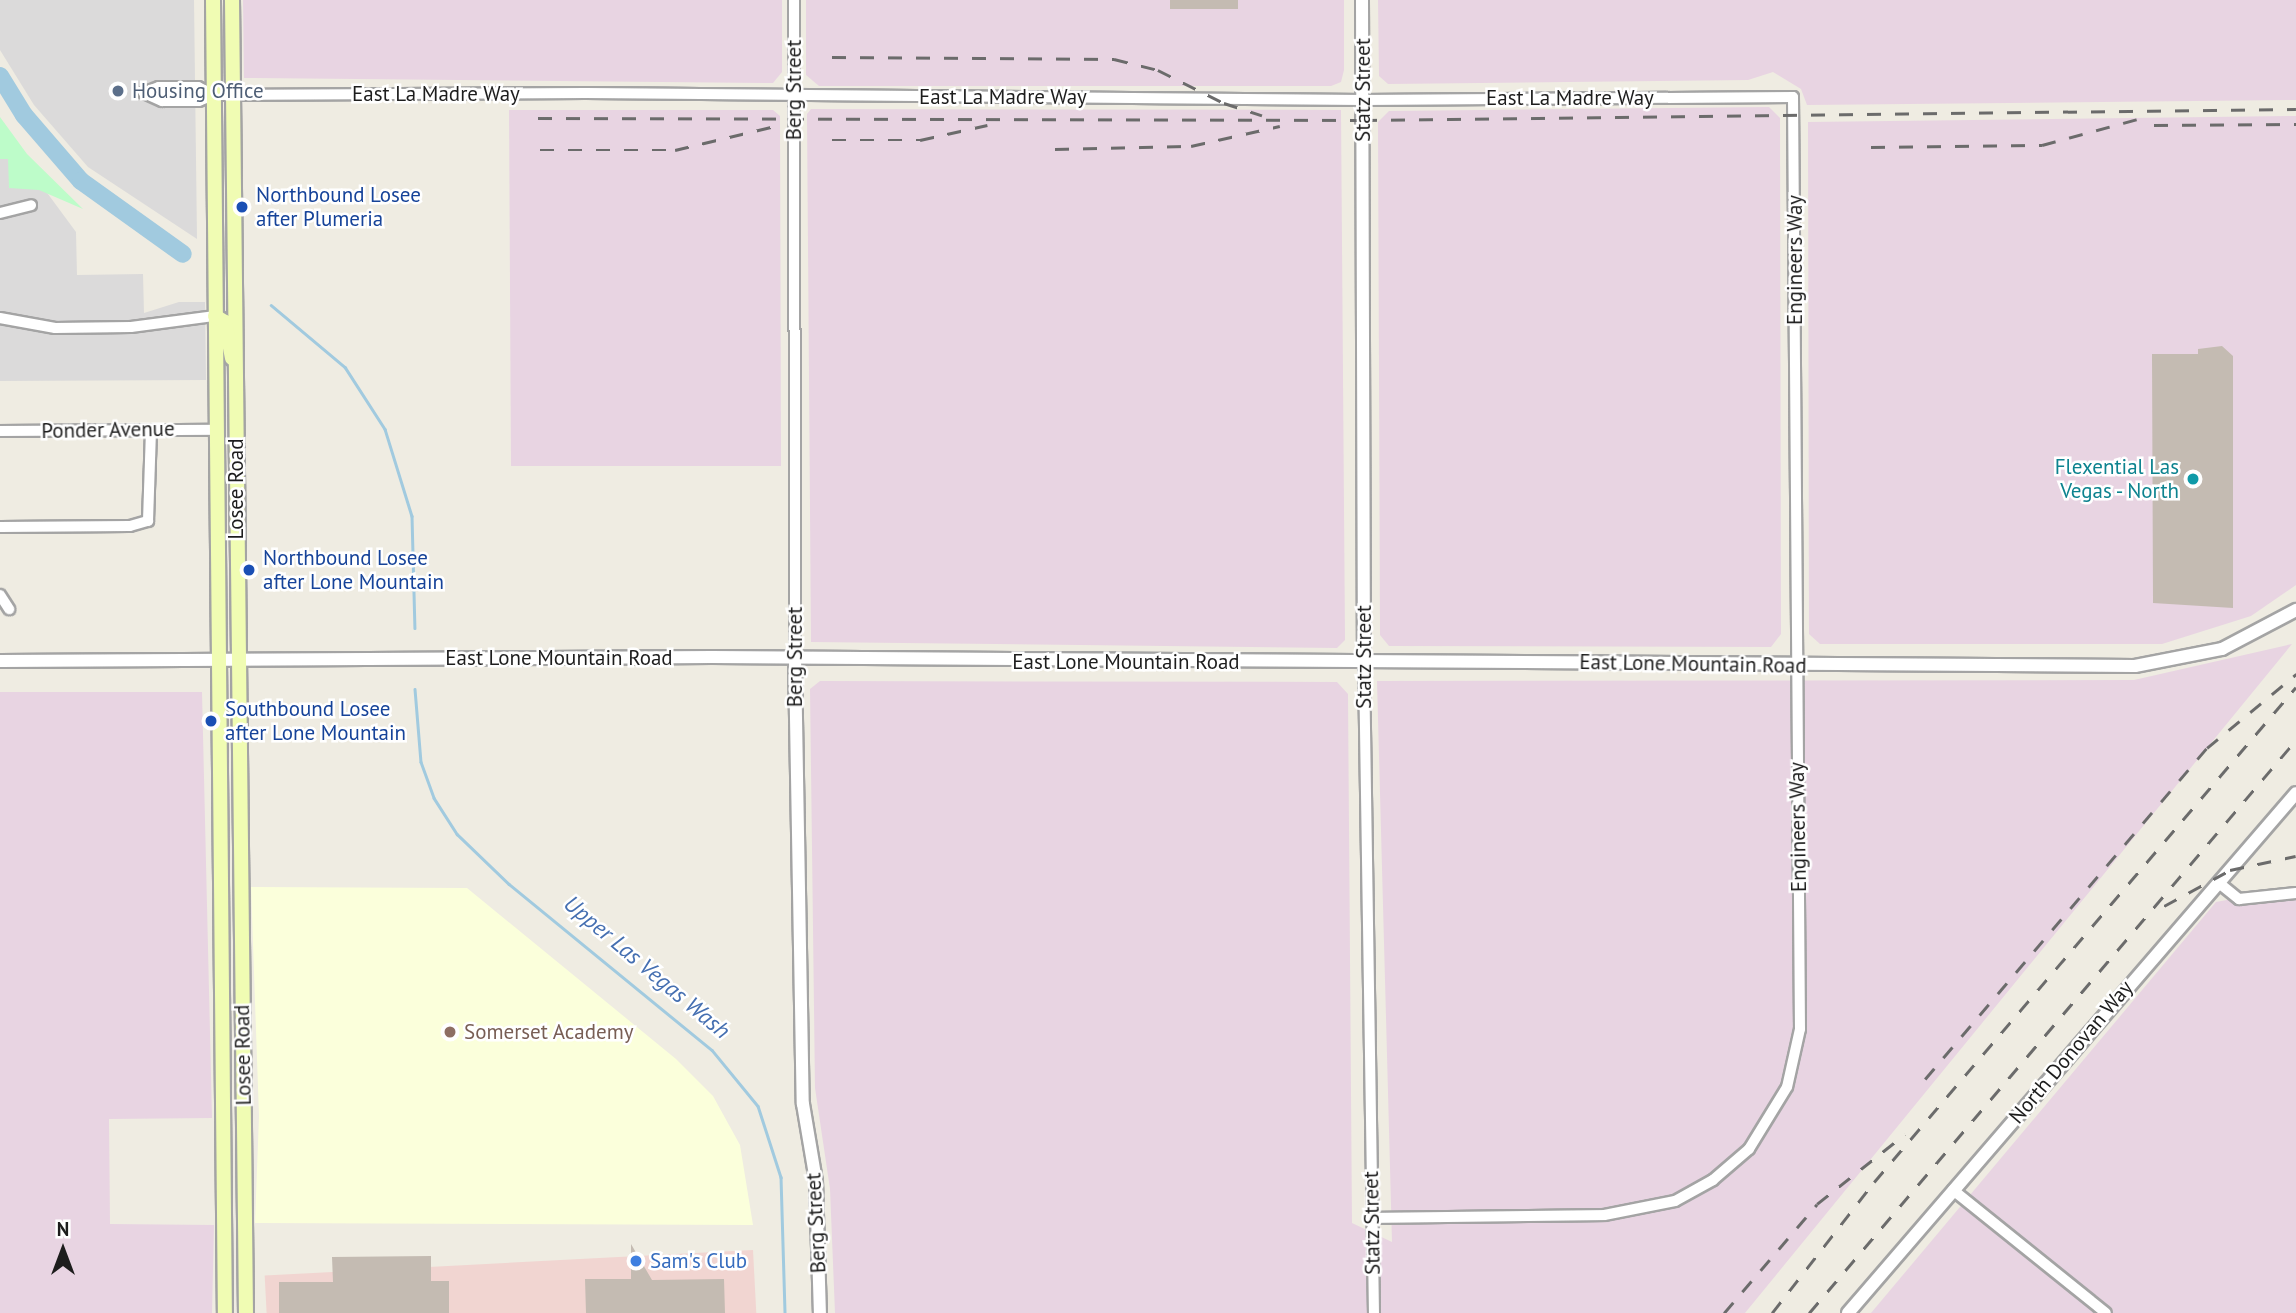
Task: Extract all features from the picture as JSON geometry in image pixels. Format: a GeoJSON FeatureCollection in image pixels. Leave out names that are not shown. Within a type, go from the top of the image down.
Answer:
{"type":"FeatureCollection","features":[{"type":"Feature","properties":{"kind":"main road","name":"Losee Road"},"geometry":{"type":"LineString","coordinates":[[213,0],[225,1313]]}},
{"type":"Feature","properties":{"kind":"main road","name":"Losee Road"},"geometry":{"type":"LineString","coordinates":[[232,0],[246,1313]]}},
{"type":"Feature","properties":{"kind":"main road"},"geometry":{"type":"LineString","coordinates":[[215,316],[225,322],[236,373]]}},
{"type":"Feature","properties":{"kind":"main road"},"geometry":{"type":"LineString","coordinates":[[221,847],[241,934]]}},
{"type":"Feature","properties":{"kind":"main road"},"geometry":{"type":"LineString","coordinates":[[222,928],[233,941],[234,983],[243,1004]]}},
{"type":"Feature","properties":{"kind":"street","name":"Berg Street"},"geometry":{"type":"LineString","coordinates":[[794,0],[795,661],[803,1087],[816,1181],[820,1313]]}},
{"type":"Feature","properties":{"kind":"street","name":"Statz Street"},"geometry":{"type":"LineString","coordinates":[[1362,0],[1364,663],[1374,1313]]}},
{"type":"Feature","properties":{"kind":"street","name":"East La Madre Way"},"geometry":{"type":"LineString","coordinates":[[214,95],[198,87],[159,87],[144,93],[162,101],[214,95],[1363,100],[1793,97]]}},
{"type":"Feature","properties":{"kind":"street","name":"Engineers Way"},"geometry":{"type":"LineString","coordinates":[[1372,1218],[1642,1211],[1709,1183],[1749,1149],[1787,1087],[1800,1030],[1793,97]]}},
{"type":"Feature","properties":{"kind":"street"},"geometry":{"type":"LineString","coordinates":[[0,213],[31,205]]}},
{"type":"Feature","properties":{"kind":"street"},"geometry":{"type":"LineString","coordinates":[[0,318],[55,328],[106,328],[215,316]]}},
{"type":"Feature","properties":{"kind":"street","name":"Ponder Avenue"},"geometry":{"type":"LineString","coordinates":[[0,431],[217,429]]}},
{"type":"Feature","properties":{"kind":"street"},"geometry":{"type":"LineString","coordinates":[[0,527],[130,526],[148,521],[152,430]]}},
{"type":"Feature","properties":{"kind":"street"},"geometry":{"type":"LineString","coordinates":[[0,595],[9,609]]}},
{"type":"Feature","properties":{"kind":"street","name":"East Lone Mountain Road"},"geometry":{"type":"LineString","coordinates":[[0,661],[2135,666],[2196,657],[2249,638],[2296,610]]}},
{"type":"Feature","properties":{"kind":"street","name":"North Donovan Way"},"geometry":{"type":"LineString","coordinates":[[1848,1313],[2296,793]]}},
{"type":"Feature","properties":{"kind":"street"},"geometry":{"type":"LineString","coordinates":[[2219,883],[2239,899],[2296,893]]}},
{"type":"Feature","properties":{"kind":"street"},"geometry":{"type":"LineString","coordinates":[[1953,1190],[2106,1313]]}},
{"type":"Feature","properties":{"kind":"shaded area"},"geometry":{"type":"Polygon","coordinates":[[[0,0],[194,0],[197,239],[88,167],[34,105],[0,50],[0,0]]]}},
{"type":"Feature","properties":{"kind":"shaded area"},"geometry":{"type":"Polygon","coordinates":[[[243,0],[782,0],[782,72],[773,83],[244,78],[243,0]]]}},
{"type":"Feature","properties":{"kind":"shaded area"},"geometry":{"type":"Polygon","coordinates":[[[806,0],[1344,0],[1344,70],[1341,82],[1331,86],[819,86],[806,75],[806,0]]]}},
{"type":"Feature","properties":{"kind":"shaded area"},"geometry":{"type":"Polygon","coordinates":[[[1378,0],[2296,0],[2296,100],[1807,105],[1801,89],[1773,72],[1748,80],[1388,84],[1379,76],[1378,0]]]}},
{"type":"Feature","properties":{"kind":"shaded area"},"geometry":{"type":"Polygon","coordinates":[[[1769,107],[1780,118],[1781,634],[1771,647],[1389,646],[1380,635],[1378,122],[1389,111],[1769,107]]]}},
{"type":"Feature","properties":{"kind":"shaded area"},"geometry":{"type":"Polygon","coordinates":[[[811,109],[1341,110],[1345,640],[1337,648],[811,642],[807,114],[811,109]]]}},
{"type":"Feature","properties":{"kind":"shaded area"},"geometry":{"type":"Polygon","coordinates":[[[509,110],[773,110],[780,116],[781,466],[511,466],[509,110]]]}},
{"type":"Feature","properties":{"kind":"shaded area"},"geometry":{"type":"Polygon","coordinates":[[[2296,116],[2296,585],[2251,616],[2162,644],[1820,644],[1809,634],[1808,122],[2296,116]]]}},
{"type":"Feature","properties":{"kind":"shaded area"},"geometry":{"type":"Polygon","coordinates":[[[0,129],[76,232],[77,275],[143,274],[144,313],[179,302],[205,302],[206,380],[0,381],[0,129]]]}},
{"type":"Feature","properties":{"kind":"shaded area"},"geometry":{"type":"Polygon","coordinates":[[[2292,644],[1745,1313],[835,1313],[830,1189],[815,1088],[810,689],[820,681],[1337,682],[1348,694],[1352,1223],[1392,1242],[1377,681],[2134,680],[2292,644]]]}},
{"type":"Feature","properties":{"kind":"shaded area"},"geometry":{"type":"Polygon","coordinates":[[[0,692],[202,692],[212,1118],[109,1119],[110,1224],[214,1225],[212,1313],[0,1313],[0,692]]]}},
{"type":"Feature","properties":{"kind":"shaded area","name":"Somerset Academy"},"geometry":{"type":"Polygon","coordinates":[[[251,887],[467,888],[676,1059],[713,1096],[740,1145],[753,1225],[255,1223],[259,1116],[251,887]]]}},
{"type":"Feature","properties":{"kind":"shaded area"},"geometry":{"type":"Polygon","coordinates":[[[2296,887],[2296,1313],[1871,1313],[2216,902],[2296,887]]]}},
{"type":"Feature","properties":{"kind":"shaded area"},"geometry":{"type":"Polygon","coordinates":[[[753,1250],[756,1313],[267,1313],[265,1276],[753,1250]]]}},
{"type":"Feature","properties":{"kind":"green space"},"geometry":{"type":"Polygon","coordinates":[[[0,117],[27,154],[83,209],[39,190],[9,188],[8,159],[0,159],[0,117]]]}},
{"type":"Feature","properties":{"kind":"building"},"geometry":{"type":"Polygon","coordinates":[[[1170,0],[1238,0],[1238,9],[1170,9],[1170,0]]]}},
{"type":"Feature","properties":{"kind":"building","name":"Flexential Las Vegas - North"},"geometry":{"type":"Polygon","coordinates":[[[2222,346],[2233,356],[2233,608],[2153,603],[2152,354],[2198,354],[2198,349],[2222,346]]]}},
{"type":"Feature","properties":{"kind":"building","name":"Sam's Club"},"geometry":{"type":"Polygon","coordinates":[[[631,1244],[652,1280],[724,1279],[725,1313],[586,1313],[585,1279],[631,1279],[631,1244]]]}},
{"type":"Feature","properties":{"kind":"building"},"geometry":{"type":"Polygon","coordinates":[[[431,1256],[431,1281],[449,1281],[449,1313],[279,1313],[279,1282],[333,1282],[332,1257],[431,1256]]]}},
{"type":"Feature","properties":{"kind":"waterway","name":"Upper Las Vegas Wash"},"geometry":{"type":"LineString","coordinates":[[0,76],[24,115],[81,181],[183,254]]}},
{"type":"Feature","properties":{"kind":"waterway","name":"Upper Las Vegas Wash"},"geometry":{"type":"LineString","coordinates":[[271,305],[345,367],[385,429],[412,516],[415,628]]}},
{"type":"Feature","properties":{"kind":"waterway","name":"Upper Las Vegas Wash"},"geometry":{"type":"LineString","coordinates":[[415,689],[421,762],[434,798],[457,834],[509,884],[712,1050],[758,1106],[781,1177],[785,1313]]}},
{"type":"Feature","properties":{"kind":"railway"},"geometry":{"type":"LineString","coordinates":[[832,57],[1114,59],[1158,70],[1224,103],[1262,115]]}},
{"type":"Feature","properties":{"kind":"railway"},"geometry":{"type":"LineString","coordinates":[[538,118],[1363,120],[2296,109]]}},
{"type":"Feature","properties":{"kind":"railway"},"geometry":{"type":"LineString","coordinates":[[1871,147],[2042,145],[2149,116]]}},
{"type":"Feature","properties":{"kind":"railway"},"geometry":{"type":"LineString","coordinates":[[2154,125],[2296,124]]}},
{"type":"Feature","properties":{"kind":"railway"},"geometry":{"type":"LineString","coordinates":[[832,140],[920,140],[987,125]]}},
{"type":"Feature","properties":{"kind":"railway"},"geometry":{"type":"LineString","coordinates":[[540,150],[675,150],[775,126]]}},
{"type":"Feature","properties":{"kind":"railway"},"geometry":{"type":"LineString","coordinates":[[1055,149],[1191,146],[1280,126]]}},
{"type":"Feature","properties":{"kind":"railway"},"geometry":{"type":"LineString","coordinates":[[1925,1079],[2207,748],[2296,674]]}},
{"type":"Feature","properties":{"kind":"railway"},"geometry":{"type":"LineString","coordinates":[[1772,1313],[1874,1182],[2296,687]]}},
{"type":"Feature","properties":{"kind":"railway"},"geometry":{"type":"LineString","coordinates":[[1809,1313],[2296,740]]}},
{"type":"Feature","properties":{"kind":"railway"},"geometry":{"type":"LineString","coordinates":[[2164,906],[2230,870],[2296,856]]}},
{"type":"Feature","properties":{"kind":"railway"},"geometry":{"type":"LineString","coordinates":[[1724,1313],[1817,1204],[1905,1134]]}},
{"type":"Feature","properties":{"kind":"place","name":"Housing Office"},"geometry":{"type":"Point","coordinates":[118,91]}},
{"type":"Feature","properties":{"kind":"place","name":"Northbound Losee after Plumeria"},"geometry":{"type":"Point","coordinates":[242,207]}},
{"type":"Feature","properties":{"kind":"place","name":"Flexential Las Vegas - North"},"geometry":{"type":"Point","coordinates":[2193,479]}},
{"type":"Feature","properties":{"kind":"place","name":"Northbound Losee after Lone Mountain"},"geometry":{"type":"Point","coordinates":[249,570]}},
{"type":"Feature","properties":{"kind":"place","name":"Southbound Losee after Lone Mountain"},"geometry":{"type":"Point","coordinates":[211,721]}},
{"type":"Feature","properties":{"kind":"place","name":"Somerset Academy"},"geometry":{"type":"Point","coordinates":[450,1032]}},
{"type":"Feature","properties":{"kind":"place","name":"Sam's Club"},"geometry":{"type":"Point","coordinates":[636,1261]}}]}
